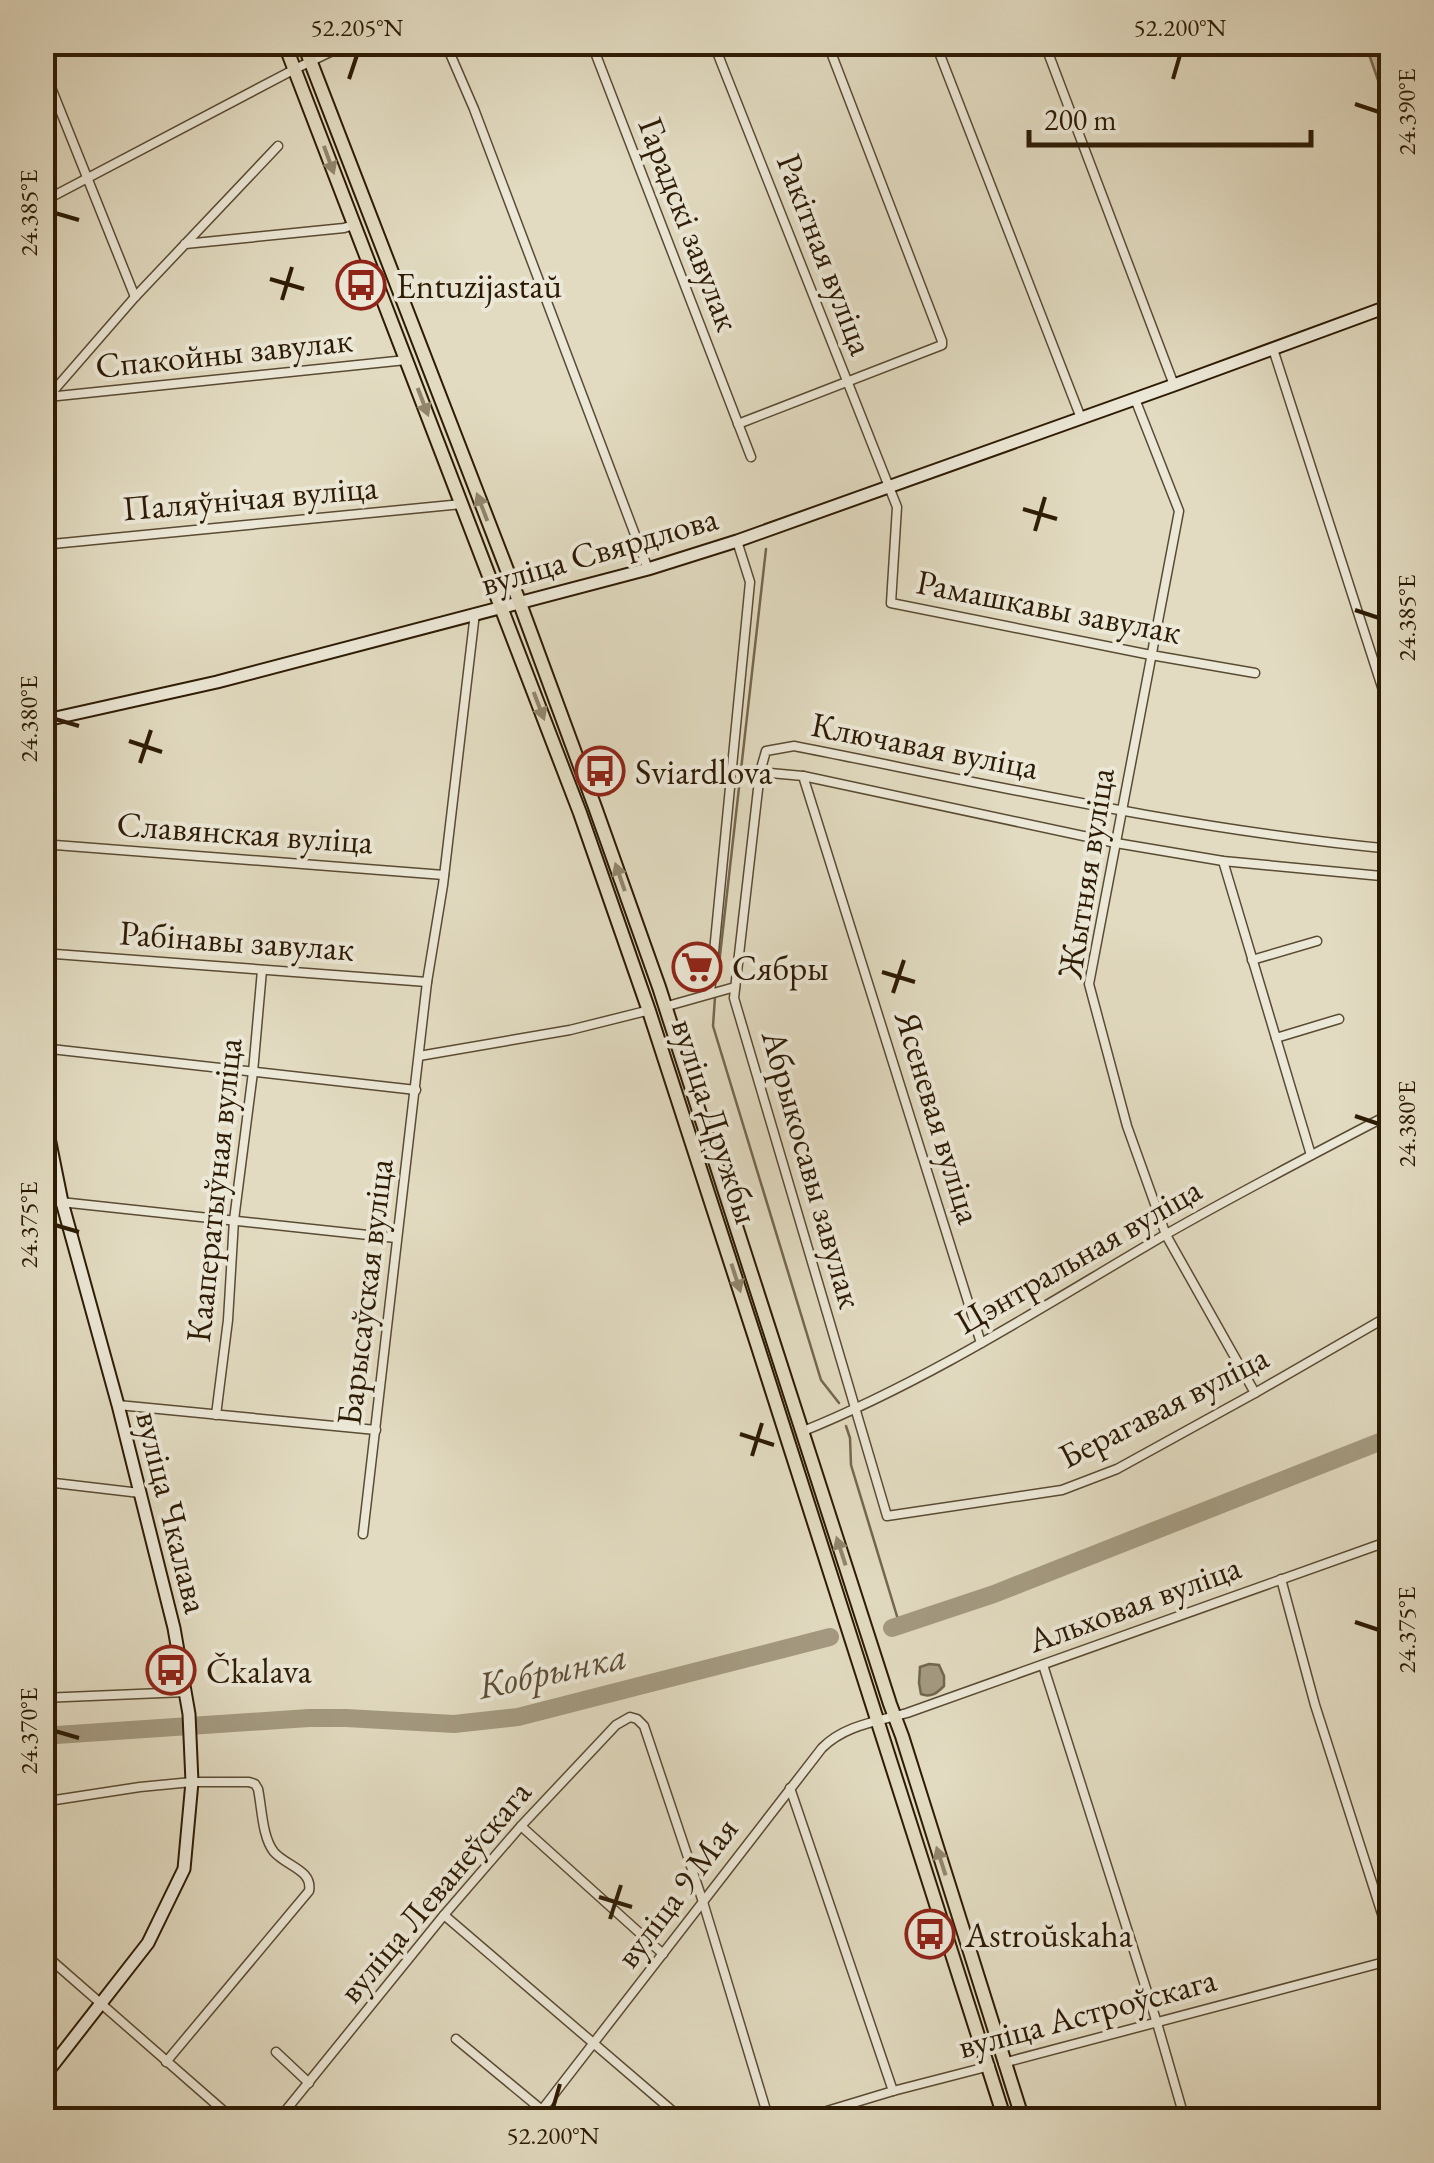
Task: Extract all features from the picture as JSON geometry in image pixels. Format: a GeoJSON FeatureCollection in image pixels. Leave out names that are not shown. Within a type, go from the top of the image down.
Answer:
{"type":"FeatureCollection","features":[{"type":"Feature","properties":{"kind":"main road","name":"вуліца Дружбы"},"geometry":{"type":"LineString","coordinates":[[284,42],[615,912],[1006,2120]]}},
{"type":"Feature","properties":{"kind":"main road","name":"вуліца Дружбы"},"geometry":{"type":"LineString","coordinates":[[303,42],[602,825],[895,1716],[1020,2120]]}},
{"type":"Feature","properties":{"kind":"main road","name":"вуліца Свярдлова"},"geometry":{"type":"LineString","coordinates":[[42,721],[217,682],[648,569],[1392,305]]}},
{"type":"Feature","properties":{"kind":"main road"},"geometry":{"type":"LineString","coordinates":[[462,504],[505,596],[519,601]]}},
{"type":"Feature","properties":{"kind":"main road"},"geometry":{"type":"LineString","coordinates":[[500,606],[514,614],[552,696]]}},
{"type":"Feature","properties":{"kind":"main road"},"geometry":{"type":"LineString","coordinates":[[615,912],[633,946],[650,999],[664,1006]]}},
{"type":"Feature","properties":{"kind":"main road"},"geometry":{"type":"LineString","coordinates":[[648,1011],[660,1016],[681,1076],[696,1104]]}},
{"type":"Feature","properties":{"kind":"main road","name":"вуліца Чкалава"},"geometry":{"type":"LineString","coordinates":[[42,1103],[62,1202],[174,1628],[189,1714],[192,1782],[184,1868],[148,1943],[42,2079]]}},
{"type":"Feature","properties":{"kind":"main road"},"geometry":{"type":"LineString","coordinates":[[757,1344],[772,1374],[787,1422],[803,1432]]}},
{"type":"Feature","properties":{"kind":"main road"},"geometry":{"type":"LineString","coordinates":[[850,1631],[866,1663],[879,1708],[895,1716]]}},
{"type":"Feature","properties":{"kind":"main road"},"geometry":{"type":"LineString","coordinates":[[878,1722],[892,1728],[927,1820]]}},
{"type":"Feature","properties":{"kind":"main road"},"geometry":{"type":"LineString","coordinates":[[956,1965],[991,2054],[1004,2062]]}},
{"type":"Feature","properties":{"kind":"main road"},"geometry":{"type":"LineString","coordinates":[[987,2067],[1000,2074],[1020,2120]]}},
{"type":"Feature","properties":{"kind":"street"},"geometry":{"type":"LineString","coordinates":[[42,202],[351,42]]}},
{"type":"Feature","properties":{"kind":"street"},"geometry":{"type":"LineString","coordinates":[[445,42],[481,126],[648,569]]}},
{"type":"Feature","properties":{"kind":"street","name":"Гарадскі завулак"},"geometry":{"type":"LineString","coordinates":[[591,42],[751,457]]}},
{"type":"Feature","properties":{"kind":"street","name":"Ракітная вуліца"},"geometry":{"type":"LineString","coordinates":[[713,42],[887,486]]}},
{"type":"Feature","properties":{"kind":"street"},"geometry":{"type":"LineString","coordinates":[[738,424],[942,345],[827,42]]}},
{"type":"Feature","properties":{"kind":"street"},"geometry":{"type":"LineString","coordinates":[[935,42],[1081,418]]}},
{"type":"Feature","properties":{"kind":"street"},"geometry":{"type":"LineString","coordinates":[[1044,42],[1174,385]]}},
{"type":"Feature","properties":{"kind":"street"},"geometry":{"type":"LineString","coordinates":[[42,65],[135,297]]}},
{"type":"Feature","properties":{"kind":"street"},"geometry":{"type":"LineString","coordinates":[[45,401],[135,297],[278,146]]}},
{"type":"Feature","properties":{"kind":"street"},"geometry":{"type":"LineString","coordinates":[[185,244],[353,225]]}},
{"type":"Feature","properties":{"kind":"street"},"geometry":{"type":"LineString","coordinates":[[1273,348],[1392,718]]}},
{"type":"Feature","properties":{"kind":"street","name":"Спакойны завулак"},"geometry":{"type":"LineString","coordinates":[[45,401],[406,360]]}},
{"type":"Feature","properties":{"kind":"street","name":"Жытняя вуліца"},"geometry":{"type":"LineString","coordinates":[[1135,399],[1179,512],[1089,984],[1127,1126],[1166,1235],[1254,1393]]}},
{"type":"Feature","properties":{"kind":"street","name":"Рамашкавы завулак"},"geometry":{"type":"LineString","coordinates":[[887,486],[897,507],[891,603],[1255,672]]}},
{"type":"Feature","properties":{"kind":"street","name":"Паляўнічая вуліца"},"geometry":{"type":"LineString","coordinates":[[42,545],[462,504]]}},
{"type":"Feature","properties":{"kind":"street"},"geometry":{"type":"LineString","coordinates":[[710,992],[750,582],[737,540]]}},
{"type":"Feature","properties":{"kind":"street","name":"Барысаўская вуліца"},"geometry":{"type":"LineString","coordinates":[[363,1534],[396,1238],[476,613]]}},
{"type":"Feature","properties":{"kind":"street","name":"Ключавая вуліца"},"geometry":{"type":"LineString","coordinates":[[760,772],[766,751],[794,746],[1122,811],[1392,849]]}},
{"type":"Feature","properties":{"kind":"street"},"geometry":{"type":"LineString","coordinates":[[760,772],[802,776]]}},
{"type":"Feature","properties":{"kind":"street","name":"Абрыкосавы завулак"},"geometry":{"type":"LineString","coordinates":[[760,772],[734,998],[887,1516]]}},
{"type":"Feature","properties":{"kind":"street","name":"Ключавая вуліца"},"geometry":{"type":"LineString","coordinates":[[802,776],[1116,843],[1223,861],[1392,877]]}},
{"type":"Feature","properties":{"kind":"street","name":"Ясеневая вуліца"},"geometry":{"type":"LineString","coordinates":[[802,776],[981,1344]]}},
{"type":"Feature","properties":{"kind":"street","name":"Славянская вуліца"},"geometry":{"type":"LineString","coordinates":[[42,844],[444,876]]}},
{"type":"Feature","properties":{"kind":"street"},"geometry":{"type":"LineString","coordinates":[[1223,861],[1311,1155]]}},
{"type":"Feature","properties":{"kind":"street"},"geometry":{"type":"LineString","coordinates":[[1252,960],[1317,941]]}},
{"type":"Feature","properties":{"kind":"street","name":"Рабінавы завулак"},"geometry":{"type":"LineString","coordinates":[[42,954],[428,982]]}},
{"type":"Feature","properties":{"kind":"street","name":"Кааператыўная вуліца"},"geometry":{"type":"LineString","coordinates":[[216,1415],[262,970]]}},
{"type":"Feature","properties":{"kind":"street"},"geometry":{"type":"LineString","coordinates":[[420,1056],[570,1030],[735,987]]}},
{"type":"Feature","properties":{"kind":"street"},"geometry":{"type":"LineString","coordinates":[[1276,1038],[1339,1019]]}},
{"type":"Feature","properties":{"kind":"street"},"geometry":{"type":"LineString","coordinates":[[42,1048],[416,1090]]}},
{"type":"Feature","properties":{"kind":"street","name":"Цэнтральная вуліца"},"geometry":{"type":"LineString","coordinates":[[788,1437],[855,1409],[981,1344],[1166,1235],[1392,1113]]}},
{"type":"Feature","properties":{"kind":"street"},"geometry":{"type":"LineString","coordinates":[[42,1200],[396,1238]]}},
{"type":"Feature","properties":{"kind":"street","name":"Берагавая вуліца"},"geometry":{"type":"LineString","coordinates":[[887,1516],[1062,1490],[1117,1469],[1392,1314]]}},
{"type":"Feature","properties":{"kind":"street"},"geometry":{"type":"LineString","coordinates":[[118,1405],[376,1430]]}},
{"type":"Feature","properties":{"kind":"street"},"geometry":{"type":"LineString","coordinates":[[42,1504],[44,1482],[140,1493]]}},
{"type":"Feature","properties":{"kind":"street","name":"Альховая вуліца"},"geometry":{"type":"LineString","coordinates":[[878,1722],[1392,1540]]}},
{"type":"Feature","properties":{"kind":"street"},"geometry":{"type":"LineString","coordinates":[[1281,1579],[1314,1705],[1392,1945]]}},
{"type":"Feature","properties":{"kind":"street"},"geometry":{"type":"LineString","coordinates":[[1043,1666],[1185,2120]]}},
{"type":"Feature","properties":{"kind":"street"},"geometry":{"type":"LineString","coordinates":[[42,1698],[186,1692]]}},
{"type":"Feature","properties":{"kind":"street","name":"вуліца Леванеўскага"},"geometry":{"type":"LineString","coordinates":[[278,2120],[521,1826],[630,1717],[644,1726],[703,1902]]}},
{"type":"Feature","properties":{"kind":"street","name":"вуліца 9 Мая"},"geometry":{"type":"LineString","coordinates":[[534,2120],[822,1748],[834,1736],[851,1728],[878,1722]]}},
{"type":"Feature","properties":{"kind":"street"},"geometry":{"type":"LineString","coordinates":[[42,1802],[192,1782],[255,1784],[268,1840],[275,1852],[308,1877],[309,1891],[166,2062]]}},
{"type":"Feature","properties":{"kind":"street"},"geometry":{"type":"LineString","coordinates":[[790,1788],[893,2092]]}},
{"type":"Feature","properties":{"kind":"street"},"geometry":{"type":"LineString","coordinates":[[521,1826],[663,1954]]}},
{"type":"Feature","properties":{"kind":"street"},"geometry":{"type":"LineString","coordinates":[[703,1902],[769,2120]]}},
{"type":"Feature","properties":{"kind":"street"},"geometry":{"type":"LineString","coordinates":[[444,1915],[683,2120]]}},
{"type":"Feature","properties":{"kind":"street"},"geometry":{"type":"LineString","coordinates":[[42,1952],[234,2120]]}},
{"type":"Feature","properties":{"kind":"street","name":"вуліца Астроўскага"},"geometry":{"type":"LineString","coordinates":[[797,2120],[1392,1960]]}},
{"type":"Feature","properties":{"kind":"street"},"geometry":{"type":"LineString","coordinates":[[456,2039],[554,2120]]}},
{"type":"Feature","properties":{"kind":"street"},"geometry":{"type":"LineString","coordinates":[[276,2052],[309,2082]]}},
{"type":"Feature","properties":{"kind":"shaded area"},"geometry":{"type":"Polygon","coordinates":[[[1365,43],[1391,43],[1391,117],[1365,43]]]}},
{"type":"Feature","properties":{"kind":"shaded area"},"geometry":{"type":"Polygon","coordinates":[[[939,1665],[944,1686],[936,1693],[921,1694],[920,1667],[939,1665]]]}},
{"type":"Feature","properties":{"kind":"waterway"},"geometry":{"type":"LineString","coordinates":[[718,973],[766,549]]}},
{"type":"Feature","properties":{"kind":"waterway"},"geometry":{"type":"LineString","coordinates":[[715,997],[713,1026],[821,1380],[839,1403]]}},
{"type":"Feature","properties":{"kind":"waterway"},"geometry":{"type":"LineString","coordinates":[[846,1426],[851,1465],[900,1626]]}},
{"type":"Feature","properties":{"kind":"waterway","name":"Кобрынка"},"geometry":{"type":"LineString","coordinates":[[892,1628],[994,1594],[1392,1437]]}},
{"type":"Feature","properties":{"kind":"waterway","name":"Кобрынка"},"geometry":{"type":"LineString","coordinates":[[42,1736],[309,1718],[454,1724],[518,1717],[830,1637]]}},
{"type":"Feature","properties":{"kind":"place","name":"Entuzijastaŭ"},"geometry":{"type":"Point","coordinates":[361,285]}},
{"type":"Feature","properties":{"kind":"place","name":"Sviardlova"},"geometry":{"type":"Point","coordinates":[600,771]}},
{"type":"Feature","properties":{"kind":"place","name":"Сябры"},"geometry":{"type":"Point","coordinates":[697,967]}},
{"type":"Feature","properties":{"kind":"place","name":"Čkalava"},"geometry":{"type":"Point","coordinates":[171,1670]}},
{"type":"Feature","properties":{"kind":"place","name":"Astroŭskaha"},"geometry":{"type":"Point","coordinates":[930,1934]}}]}
